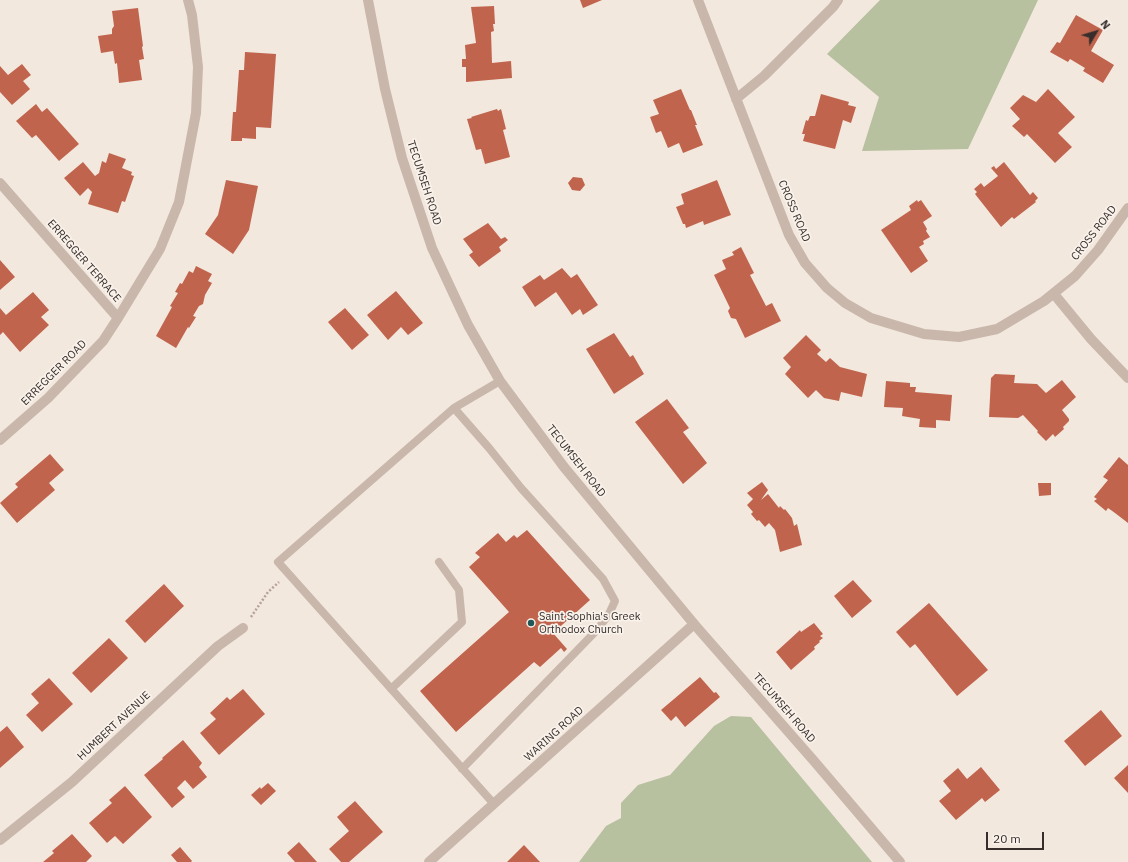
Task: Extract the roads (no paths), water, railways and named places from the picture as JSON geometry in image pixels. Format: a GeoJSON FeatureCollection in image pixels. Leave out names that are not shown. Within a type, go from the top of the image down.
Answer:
{"type":"FeatureCollection","features":[{"type":"Feature","properties":{"kind":"street","name":"ERREGGER TERRACE"},"geometry":{"type":"LineString","coordinates":[[0,183],[118,318],[160,249],[179,202],[196,113],[198,67],[192,16],[188,0]]}},
{"type":"Feature","properties":{"kind":"street","name":"TECUMSEH ROAD"},"geometry":{"type":"LineString","coordinates":[[368,0],[385,88],[402,158],[432,248],[468,325],[500,380],[564,467],[694,624],[900,862]]}},
{"type":"Feature","properties":{"kind":"street","name":"CROSS ROAD"},"geometry":{"type":"LineString","coordinates":[[698,0],[789,235],[805,263],[827,288],[845,304],[871,318],[924,334],[959,337],[997,329],[1044,301],[1075,276],[1098,250],[1128,208]]}},
{"type":"Feature","properties":{"kind":"street"},"geometry":{"type":"LineString","coordinates":[[736,98],[764,76],[833,7],[838,0]]}},
{"type":"Feature","properties":{"kind":"street"},"geometry":{"type":"LineString","coordinates":[[1054,294],[1091,339],[1128,378]]}},
{"type":"Feature","properties":{"kind":"street","name":"ERREGGER ROAD"},"geometry":{"type":"LineString","coordinates":[[0,440],[48,398],[103,341],[118,318]]}},
{"type":"Feature","properties":{"kind":"street","name":"WARING ROAD"},"geometry":{"type":"LineString","coordinates":[[429,862],[694,624]]}},
{"type":"Feature","properties":{"kind":"street","name":"HUMBERT AVENUE"},"geometry":{"type":"LineString","coordinates":[[0,840],[72,782],[218,646],[242,628]]}},
{"type":"Feature","properties":{"kind":"lane"},"geometry":{"type":"LineString","coordinates":[[494,804],[278,562],[454,408],[500,380]]}},
{"type":"Feature","properties":{"kind":"lane"},"geometry":{"type":"LineString","coordinates":[[454,408],[522,488],[603,579],[615,601],[609,614],[597,630],[462,769]]}},
{"type":"Feature","properties":{"kind":"lane"},"geometry":{"type":"LineString","coordinates":[[391,688],[462,622],[459,590],[439,562]]}},
{"type":"Feature","properties":{"kind":"place","name":"Saint Sophia's Greek Orthodox Church"},"geometry":{"type":"Point","coordinates":[531,623]}}]}
